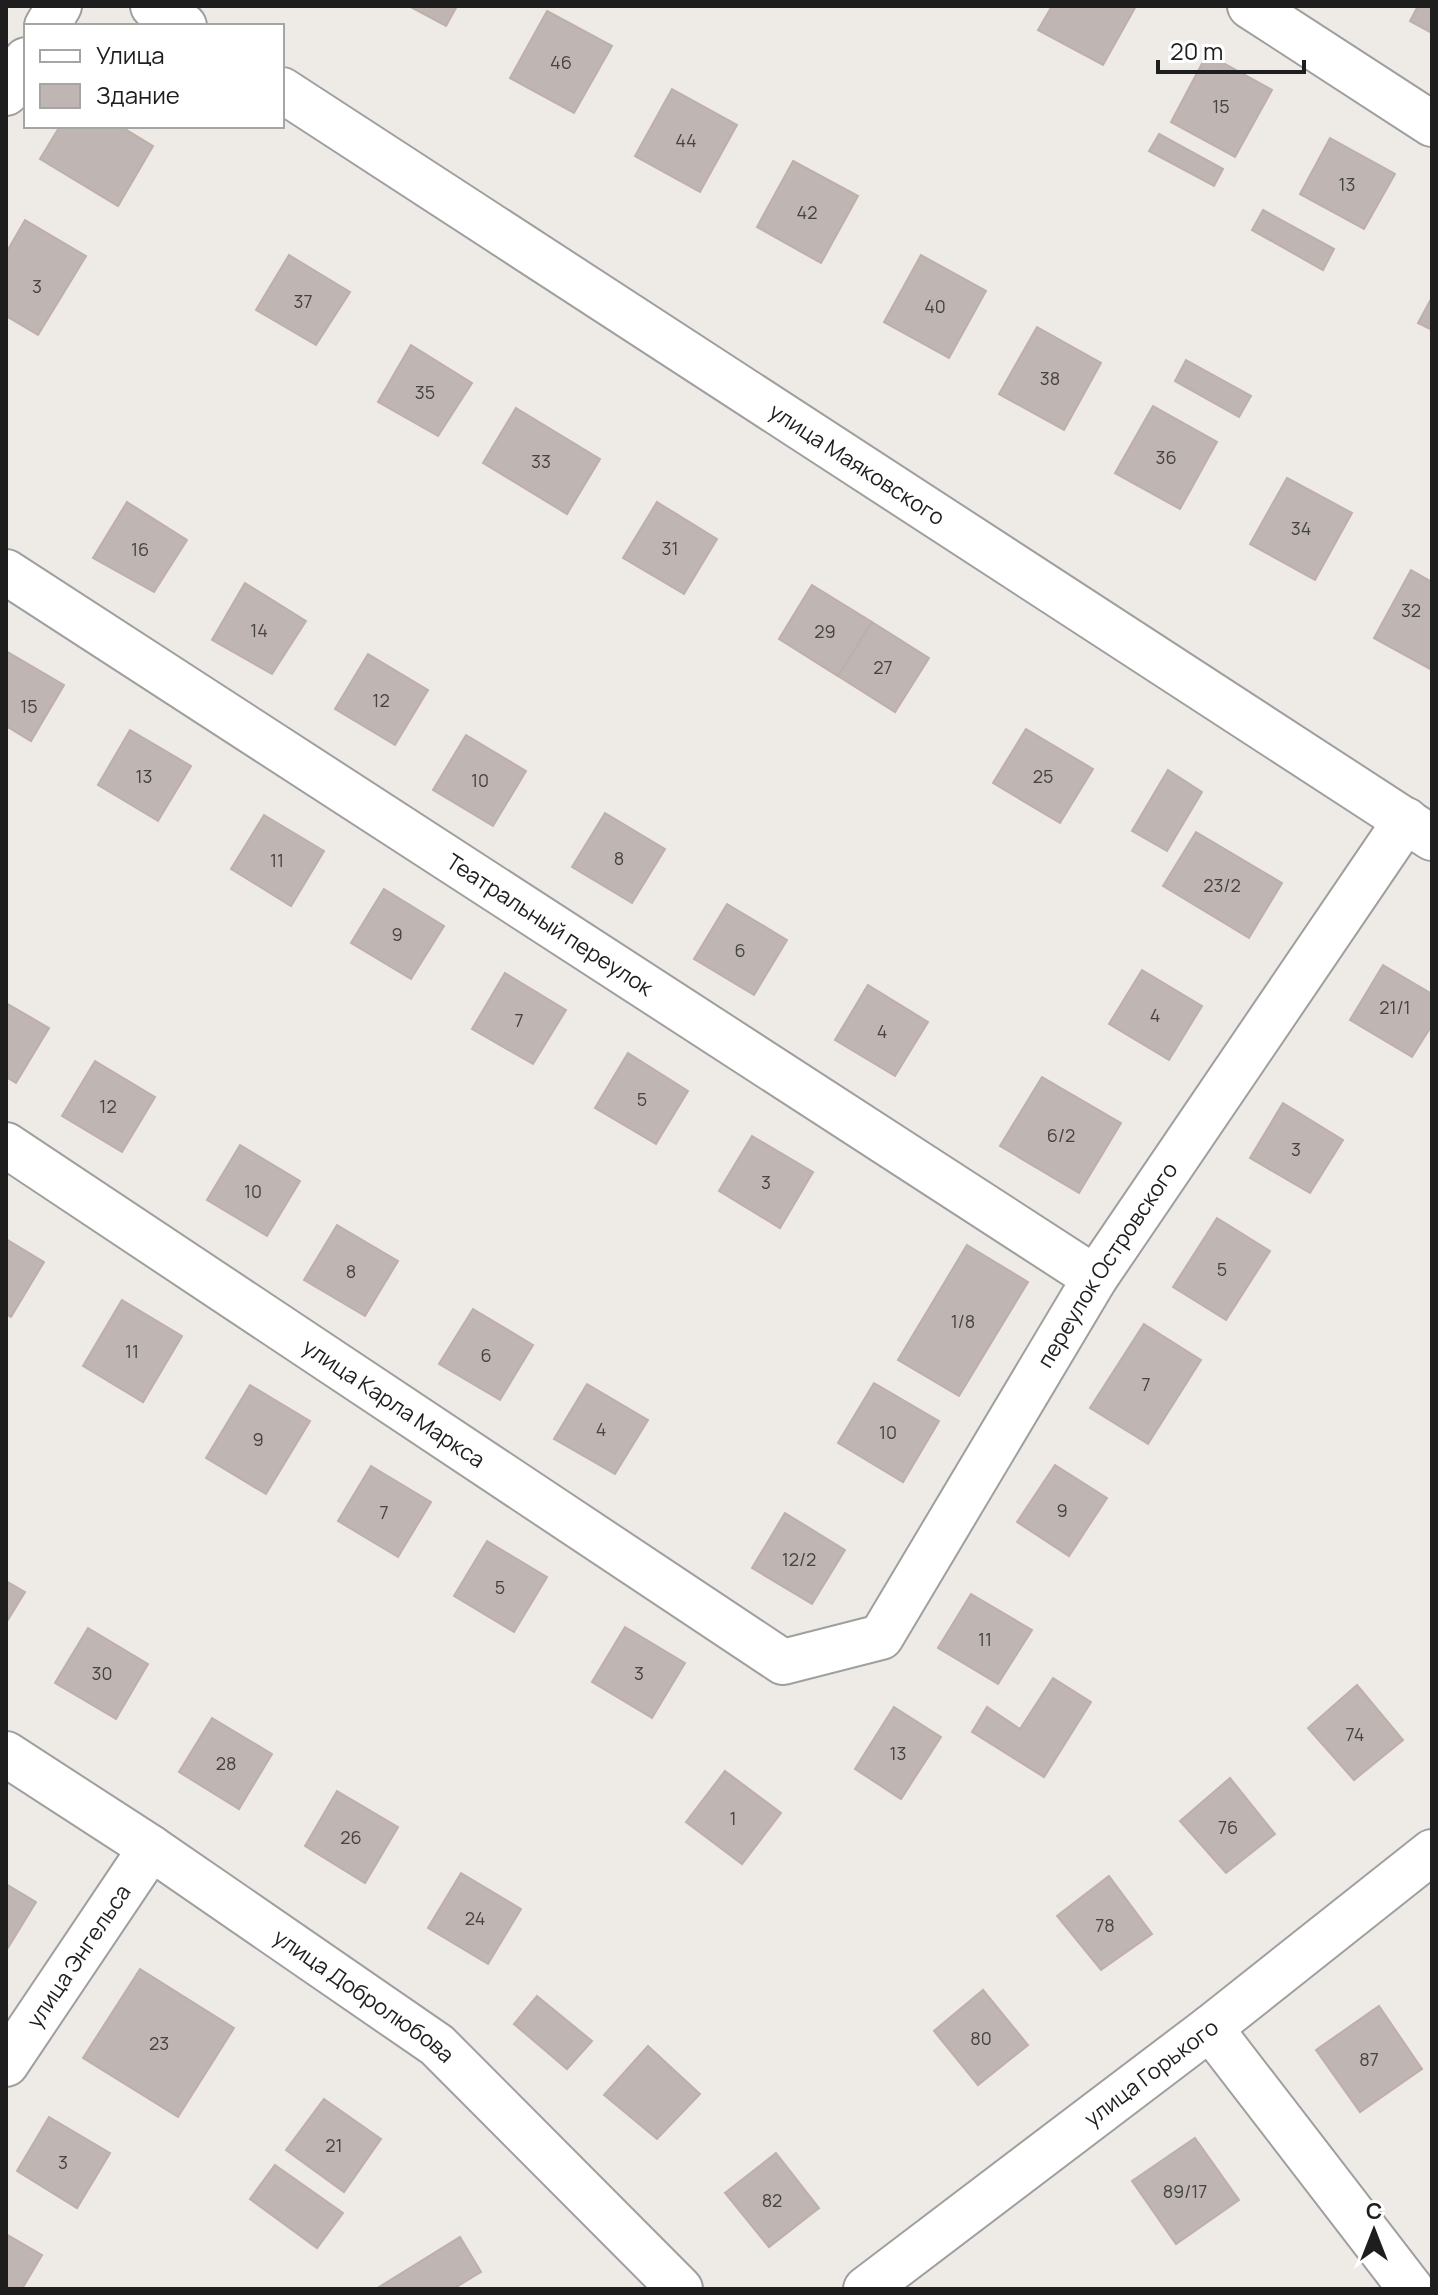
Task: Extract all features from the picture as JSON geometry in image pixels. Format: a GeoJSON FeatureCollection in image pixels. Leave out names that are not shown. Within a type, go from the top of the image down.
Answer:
{"type":"FeatureCollection","features":[{"type":"Feature","properties":{"kind":"street"},"geometry":{"type":"LineString","coordinates":[[48,24],[59,6]]}},
{"type":"Feature","properties":{"kind":"street"},"geometry":{"type":"LineString","coordinates":[[153,6],[181,24]]}},
{"type":"Feature","properties":{"kind":"street"},"geometry":{"type":"LineString","coordinates":[[1250,6],[1432,124]]}},
{"type":"Feature","properties":{"kind":"street"},"geometry":{"type":"LineString","coordinates":[[6,93],[24,63]]}},
{"type":"Feature","properties":{"kind":"street","name":"улица Маяковского"},"geometry":{"type":"LineString","coordinates":[[284,91],[1419,829]]}},
{"type":"Feature","properties":{"kind":"street","name":"Театральный переулок"},"geometry":{"type":"LineString","coordinates":[[6,572],[1095,1278]]}},
{"type":"Feature","properties":{"kind":"street","name":"переулок Островского"},"geometry":{"type":"LineString","coordinates":[[783,1662],[881,1637],[1095,1278],[1419,829]]}},
{"type":"Feature","properties":{"kind":"street","name":"улица Карла Маркса"},"geometry":{"type":"LineString","coordinates":[[6,1145],[783,1662]]}},
{"type":"Feature","properties":{"kind":"street","name":"улица Добролюбова"},"geometry":{"type":"LineString","coordinates":[[6,1754],[151,1848],[437,2045],[680,2289]]}},
{"type":"Feature","properties":{"kind":"street","name":"улица Энгельса"},"geometry":{"type":"LineString","coordinates":[[6,2064],[151,1848]]}},
{"type":"Feature","properties":{"kind":"street","name":"улица Горького"},"geometry":{"type":"LineString","coordinates":[[866,2289],[1210,2028],[1432,1852]]}},
{"type":"Feature","properties":{"kind":"street"},"geometry":{"type":"LineString","coordinates":[[1210,2028],[1411,2289]]}},
{"type":"Feature","properties":{"kind":"building"},"geometry":{"type":"Polygon","coordinates":[[[409,6],[457,6],[446,26],[409,6]]]}},
{"type":"Feature","properties":{"kind":"building"},"geometry":{"type":"Polygon","coordinates":[[[1052,6],[1136,6],[1103,65],[1038,30],[1052,6]]]}},
{"type":"Feature","properties":{"kind":"building"},"geometry":{"type":"Polygon","coordinates":[[[1418,6],[1432,6],[1432,33],[1410,21],[1418,6]]]}},
{"type":"Feature","properties":{"kind":"building"},"geometry":{"type":"Polygon","coordinates":[[[547,11],[612,46],[574,113],[510,78],[547,11]]]}},
{"type":"Feature","properties":{"kind":"building"},"geometry":{"type":"Polygon","coordinates":[[[1207,54],[1272,90],[1235,157],[1171,122],[1207,54]]]}},
{"type":"Feature","properties":{"kind":"building"},"geometry":{"type":"Polygon","coordinates":[[[672,89],[737,125],[700,192],[635,156],[672,89]]]}},
{"type":"Feature","properties":{"kind":"building"},"geometry":{"type":"Polygon","coordinates":[[[59,128],[123,128],[153,146],[118,206],[40,159],[59,128]]]}},
{"type":"Feature","properties":{"kind":"building"},"geometry":{"type":"Polygon","coordinates":[[[1159,134],[1223,169],[1214,186],[1149,151],[1159,134]]]}},
{"type":"Feature","properties":{"kind":"building"},"geometry":{"type":"Polygon","coordinates":[[[1330,138],[1395,174],[1364,229],[1300,194],[1330,138]]]}},
{"type":"Feature","properties":{"kind":"building"},"geometry":{"type":"Polygon","coordinates":[[[793,161],[858,196],[821,263],[757,227],[793,161]]]}},
{"type":"Feature","properties":{"kind":"building"},"geometry":{"type":"Polygon","coordinates":[[[1263,210],[1334,249],[1323,270],[1252,230],[1263,210]]]}},
{"type":"Feature","properties":{"kind":"building"},"geometry":{"type":"Polygon","coordinates":[[[25,220],[86,256],[38,335],[6,316],[6,253],[25,220]]]}},
{"type":"Feature","properties":{"kind":"building"},"geometry":{"type":"Polygon","coordinates":[[[289,255],[350,292],[316,345],[256,310],[289,255]]]}},
{"type":"Feature","properties":{"kind":"building"},"geometry":{"type":"Polygon","coordinates":[[[921,255],[986,291],[949,358],[884,322],[921,255]]]}},
{"type":"Feature","properties":{"kind":"building"},"geometry":{"type":"Polygon","coordinates":[[[1430,301],[1432,303],[1432,330],[1418,323],[1430,301]]]}},
{"type":"Feature","properties":{"kind":"building"},"geometry":{"type":"Polygon","coordinates":[[[1037,327],[1101,363],[1064,430],[999,394],[1037,327]]]}},
{"type":"Feature","properties":{"kind":"building"},"geometry":{"type":"Polygon","coordinates":[[[411,345],[472,383],[438,436],[378,402],[411,345]]]}},
{"type":"Feature","properties":{"kind":"building"},"geometry":{"type":"Polygon","coordinates":[[[1186,360],[1251,396],[1239,417],[1175,381],[1186,360]]]}},
{"type":"Feature","properties":{"kind":"building"},"geometry":{"type":"Polygon","coordinates":[[[1153,406],[1217,442],[1180,509],[1115,473],[1153,406]]]}},
{"type":"Feature","properties":{"kind":"building"},"geometry":{"type":"Polygon","coordinates":[[[516,408],[600,459],[567,514],[483,463],[516,408]]]}},
{"type":"Feature","properties":{"kind":"building"},"geometry":{"type":"Polygon","coordinates":[[[1287,478],[1352,513],[1315,580],[1250,544],[1287,478]]]}},
{"type":"Feature","properties":{"kind":"building"},"geometry":{"type":"Polygon","coordinates":[[[127,502],[187,540],[154,592],[93,558],[127,502]]]}},
{"type":"Feature","properties":{"kind":"building"},"geometry":{"type":"Polygon","coordinates":[[[657,502],[717,539],[684,594],[623,558],[657,502]]]}},
{"type":"Feature","properties":{"kind":"building"},"geometry":{"type":"Polygon","coordinates":[[[1411,570],[1432,582],[1432,670],[1374,638],[1411,570]]]}},
{"type":"Feature","properties":{"kind":"building"},"geometry":{"type":"Polygon","coordinates":[[[245,583],[306,621],[272,674],[212,640],[245,583]]]}},
{"type":"Feature","properties":{"kind":"building"},"geometry":{"type":"Polygon","coordinates":[[[812,585],[872,622],[838,676],[779,639],[812,585]]]}},
{"type":"Feature","properties":{"kind":"building"},"geometry":{"type":"Polygon","coordinates":[[[872,622],[929,658],[895,712],[838,676],[872,622]]]}},
{"type":"Feature","properties":{"kind":"building"},"geometry":{"type":"Polygon","coordinates":[[[6,651],[64,685],[31,741],[6,726],[6,651]]]}},
{"type":"Feature","properties":{"kind":"building"},"geometry":{"type":"Polygon","coordinates":[[[368,654],[428,690],[395,745],[335,709],[368,654]]]}},
{"type":"Feature","properties":{"kind":"building"},"geometry":{"type":"Polygon","coordinates":[[[1026,729],[1093,769],[1060,823],[993,783],[1026,729]]]}},
{"type":"Feature","properties":{"kind":"building"},"geometry":{"type":"Polygon","coordinates":[[[130,730],[191,766],[158,821],[98,785],[130,730]]]}},
{"type":"Feature","properties":{"kind":"building"},"geometry":{"type":"Polygon","coordinates":[[[466,735],[526,771],[493,826],[433,790],[466,735]]]}},
{"type":"Feature","properties":{"kind":"building"},"geometry":{"type":"Polygon","coordinates":[[[1168,770],[1202,792],[1167,851],[1132,831],[1168,770]]]}},
{"type":"Feature","properties":{"kind":"building"},"geometry":{"type":"Polygon","coordinates":[[[605,813],[665,849],[632,903],[572,867],[605,813]]]}},
{"type":"Feature","properties":{"kind":"building"},"geometry":{"type":"Polygon","coordinates":[[[264,815],[324,851],[291,906],[231,869],[264,815]]]}},
{"type":"Feature","properties":{"kind":"building"},"geometry":{"type":"Polygon","coordinates":[[[1196,832],[1282,883],[1249,938],[1163,886],[1196,832]]]}},
{"type":"Feature","properties":{"kind":"building"},"geometry":{"type":"Polygon","coordinates":[[[384,889],[444,926],[411,979],[351,943],[384,889]]]}},
{"type":"Feature","properties":{"kind":"building"},"geometry":{"type":"Polygon","coordinates":[[[727,904],[787,940],[754,995],[694,959],[727,904]]]}},
{"type":"Feature","properties":{"kind":"building"},"geometry":{"type":"Polygon","coordinates":[[[1383,965],[1432,994],[1432,1025],[1412,1057],[1350,1020],[1383,965]]]}},
{"type":"Feature","properties":{"kind":"building"},"geometry":{"type":"Polygon","coordinates":[[[1142,970],[1202,1006],[1169,1060],[1109,1024],[1142,970]]]}},
{"type":"Feature","properties":{"kind":"building"},"geometry":{"type":"Polygon","coordinates":[[[505,973],[566,1010],[533,1064],[472,1029],[505,973]]]}},
{"type":"Feature","properties":{"kind":"building"},"geometry":{"type":"Polygon","coordinates":[[[868,985],[928,1022],[895,1076],[835,1040],[868,985]]]}},
{"type":"Feature","properties":{"kind":"building"},"geometry":{"type":"Polygon","coordinates":[[[6,1003],[49,1028],[16,1083],[6,1077],[6,1003]]]}},
{"type":"Feature","properties":{"kind":"building"},"geometry":{"type":"Polygon","coordinates":[[[628,1053],[688,1091],[656,1144],[595,1108],[628,1053]]]}},
{"type":"Feature","properties":{"kind":"building"},"geometry":{"type":"Polygon","coordinates":[[[95,1061],[155,1097],[122,1152],[62,1116],[95,1061]]]}},
{"type":"Feature","properties":{"kind":"building"},"geometry":{"type":"Polygon","coordinates":[[[1042,1077],[1121,1123],[1079,1193],[1000,1146],[1042,1077]]]}},
{"type":"Feature","properties":{"kind":"building"},"geometry":{"type":"Polygon","coordinates":[[[1283,1103],[1343,1140],[1310,1193],[1250,1158],[1283,1103]]]}},
{"type":"Feature","properties":{"kind":"building"},"geometry":{"type":"Polygon","coordinates":[[[752,1136],[813,1172],[780,1228],[719,1191],[752,1136]]]}},
{"type":"Feature","properties":{"kind":"building"},"geometry":{"type":"Polygon","coordinates":[[[240,1145],[300,1181],[267,1236],[207,1200],[240,1145]]]}},
{"type":"Feature","properties":{"kind":"building"},"geometry":{"type":"Polygon","coordinates":[[[1217,1218],[1270,1251],[1226,1320],[1173,1287],[1217,1218]]]}},
{"type":"Feature","properties":{"kind":"building"},"geometry":{"type":"Polygon","coordinates":[[[337,1225],[398,1261],[365,1316],[304,1280],[337,1225]]]}},
{"type":"Feature","properties":{"kind":"building"},"geometry":{"type":"Polygon","coordinates":[[[6,1239],[44,1262],[11,1317],[6,1314],[6,1239]]]}},
{"type":"Feature","properties":{"kind":"building"},"geometry":{"type":"Polygon","coordinates":[[[967,1245],[1028,1282],[959,1396],[898,1360],[967,1245]]]}},
{"type":"Feature","properties":{"kind":"building"},"geometry":{"type":"Polygon","coordinates":[[[122,1300],[182,1336],[143,1402],[83,1366],[122,1300]]]}},
{"type":"Feature","properties":{"kind":"building"},"geometry":{"type":"Polygon","coordinates":[[[473,1309],[533,1345],[500,1400],[439,1364],[473,1309]]]}},
{"type":"Feature","properties":{"kind":"building"},"geometry":{"type":"Polygon","coordinates":[[[1144,1324],[1201,1360],[1148,1444],[1090,1408],[1144,1324]]]}},
{"type":"Feature","properties":{"kind":"building"},"geometry":{"type":"Polygon","coordinates":[[[874,1383],[939,1421],[903,1482],[838,1443],[874,1383]]]}},
{"type":"Feature","properties":{"kind":"building"},"geometry":{"type":"Polygon","coordinates":[[[587,1384],[648,1420],[615,1474],[554,1439],[587,1384]]]}},
{"type":"Feature","properties":{"kind":"building"},"geometry":{"type":"Polygon","coordinates":[[[250,1385],[310,1421],[266,1494],[206,1458],[250,1385]]]}},
{"type":"Feature","properties":{"kind":"building"},"geometry":{"type":"Polygon","coordinates":[[[1055,1465],[1107,1498],[1069,1556],[1017,1522],[1055,1465]]]}},
{"type":"Feature","properties":{"kind":"building"},"geometry":{"type":"Polygon","coordinates":[[[371,1466],[431,1502],[398,1557],[338,1521],[371,1466]]]}},
{"type":"Feature","properties":{"kind":"building"},"geometry":{"type":"Polygon","coordinates":[[[785,1513],[845,1550],[812,1604],[752,1568],[785,1513]]]}},
{"type":"Feature","properties":{"kind":"building"},"geometry":{"type":"Polygon","coordinates":[[[487,1541],[547,1577],[514,1632],[454,1596],[487,1541]]]}},
{"type":"Feature","properties":{"kind":"building"},"geometry":{"type":"Polygon","coordinates":[[[6,1581],[25,1592],[6,1623],[6,1581]]]}},
{"type":"Feature","properties":{"kind":"building"},"geometry":{"type":"Polygon","coordinates":[[[971,1594],[1032,1630],[998,1684],[938,1648],[971,1594]]]}},
{"type":"Feature","properties":{"kind":"building"},"geometry":{"type":"Polygon","coordinates":[[[625,1627],[685,1663],[652,1718],[592,1682],[625,1627]]]}},
{"type":"Feature","properties":{"kind":"building"},"geometry":{"type":"Polygon","coordinates":[[[88,1628],[148,1664],[116,1719],[55,1683],[88,1628]]]}},
{"type":"Feature","properties":{"kind":"building"},"geometry":{"type":"Polygon","coordinates":[[[1053,1678],[1091,1702],[1044,1777],[972,1732],[987,1707],[1020,1729],[1053,1678]]]}},
{"type":"Feature","properties":{"kind":"building"},"geometry":{"type":"Polygon","coordinates":[[[1357,1685],[1403,1740],[1354,1780],[1308,1728],[1357,1685]]]}},
{"type":"Feature","properties":{"kind":"building"},"geometry":{"type":"Polygon","coordinates":[[[894,1707],[941,1737],[901,1799],[855,1769],[894,1707]]]}},
{"type":"Feature","properties":{"kind":"building"},"geometry":{"type":"Polygon","coordinates":[[[212,1718],[272,1754],[239,1809],[179,1772],[212,1718]]]}},
{"type":"Feature","properties":{"kind":"building"},"geometry":{"type":"Polygon","coordinates":[[[725,1771],[781,1813],[742,1864],[686,1822],[725,1771]]]}},
{"type":"Feature","properties":{"kind":"building"},"geometry":{"type":"Polygon","coordinates":[[[1230,1778],[1275,1834],[1226,1873],[1180,1821],[1230,1778]]]}},
{"type":"Feature","properties":{"kind":"building"},"geometry":{"type":"Polygon","coordinates":[[[337,1791],[398,1827],[365,1883],[305,1846],[337,1791]]]}},
{"type":"Feature","properties":{"kind":"building"},"geometry":{"type":"Polygon","coordinates":[[[461,1873],[521,1909],[488,1964],[428,1928],[461,1873]]]}},
{"type":"Feature","properties":{"kind":"building"},"geometry":{"type":"Polygon","coordinates":[[[1109,1876],[1152,1934],[1101,1970],[1057,1916],[1109,1876]]]}},
{"type":"Feature","properties":{"kind":"building"},"geometry":{"type":"Polygon","coordinates":[[[6,1884],[36,1902],[6,1951],[6,1884]]]}},
{"type":"Feature","properties":{"kind":"building"},"geometry":{"type":"Polygon","coordinates":[[[140,1969],[234,2028],[178,2117],[83,2058],[140,1969]]]}},
{"type":"Feature","properties":{"kind":"building"},"geometry":{"type":"Polygon","coordinates":[[[983,1990],[1028,2045],[978,2085],[934,2031],[983,1990]]]}},
{"type":"Feature","properties":{"kind":"building"},"geometry":{"type":"Polygon","coordinates":[[[537,1996],[592,2041],[567,2069],[514,2024],[537,1996]]]}},
{"type":"Feature","properties":{"kind":"building"},"geometry":{"type":"Polygon","coordinates":[[[1379,2006],[1422,2069],[1360,2112],[1316,2050],[1379,2006]]]}},
{"type":"Feature","properties":{"kind":"building"},"geometry":{"type":"Polygon","coordinates":[[[648,2046],[700,2094],[657,2139],[604,2095],[648,2046]]]}},
{"type":"Feature","properties":{"kind":"building"},"geometry":{"type":"Polygon","coordinates":[[[324,2099],[381,2139],[344,2192],[286,2150],[324,2099]]]}},
{"type":"Feature","properties":{"kind":"building"},"geometry":{"type":"Polygon","coordinates":[[[49,2117],[110,2153],[77,2208],[17,2171],[49,2117]]]}},
{"type":"Feature","properties":{"kind":"building"},"geometry":{"type":"Polygon","coordinates":[[[1195,2138],[1239,2200],[1176,2244],[1132,2181],[1195,2138]]]}},
{"type":"Feature","properties":{"kind":"building"},"geometry":{"type":"Polygon","coordinates":[[[776,2153],[819,2208],[769,2247],[725,2193],[776,2153]]]}},
{"type":"Feature","properties":{"kind":"building"},"geometry":{"type":"Polygon","coordinates":[[[275,2165],[343,2213],[317,2248],[250,2199],[275,2165]]]}},
{"type":"Feature","properties":{"kind":"building"},"geometry":{"type":"Polygon","coordinates":[[[6,2234],[42,2255],[22,2289],[6,2289],[6,2234]]]}},
{"type":"Feature","properties":{"kind":"building"},"geometry":{"type":"Polygon","coordinates":[[[460,2237],[481,2272],[453,2289],[376,2289],[460,2237]]]}}]}
